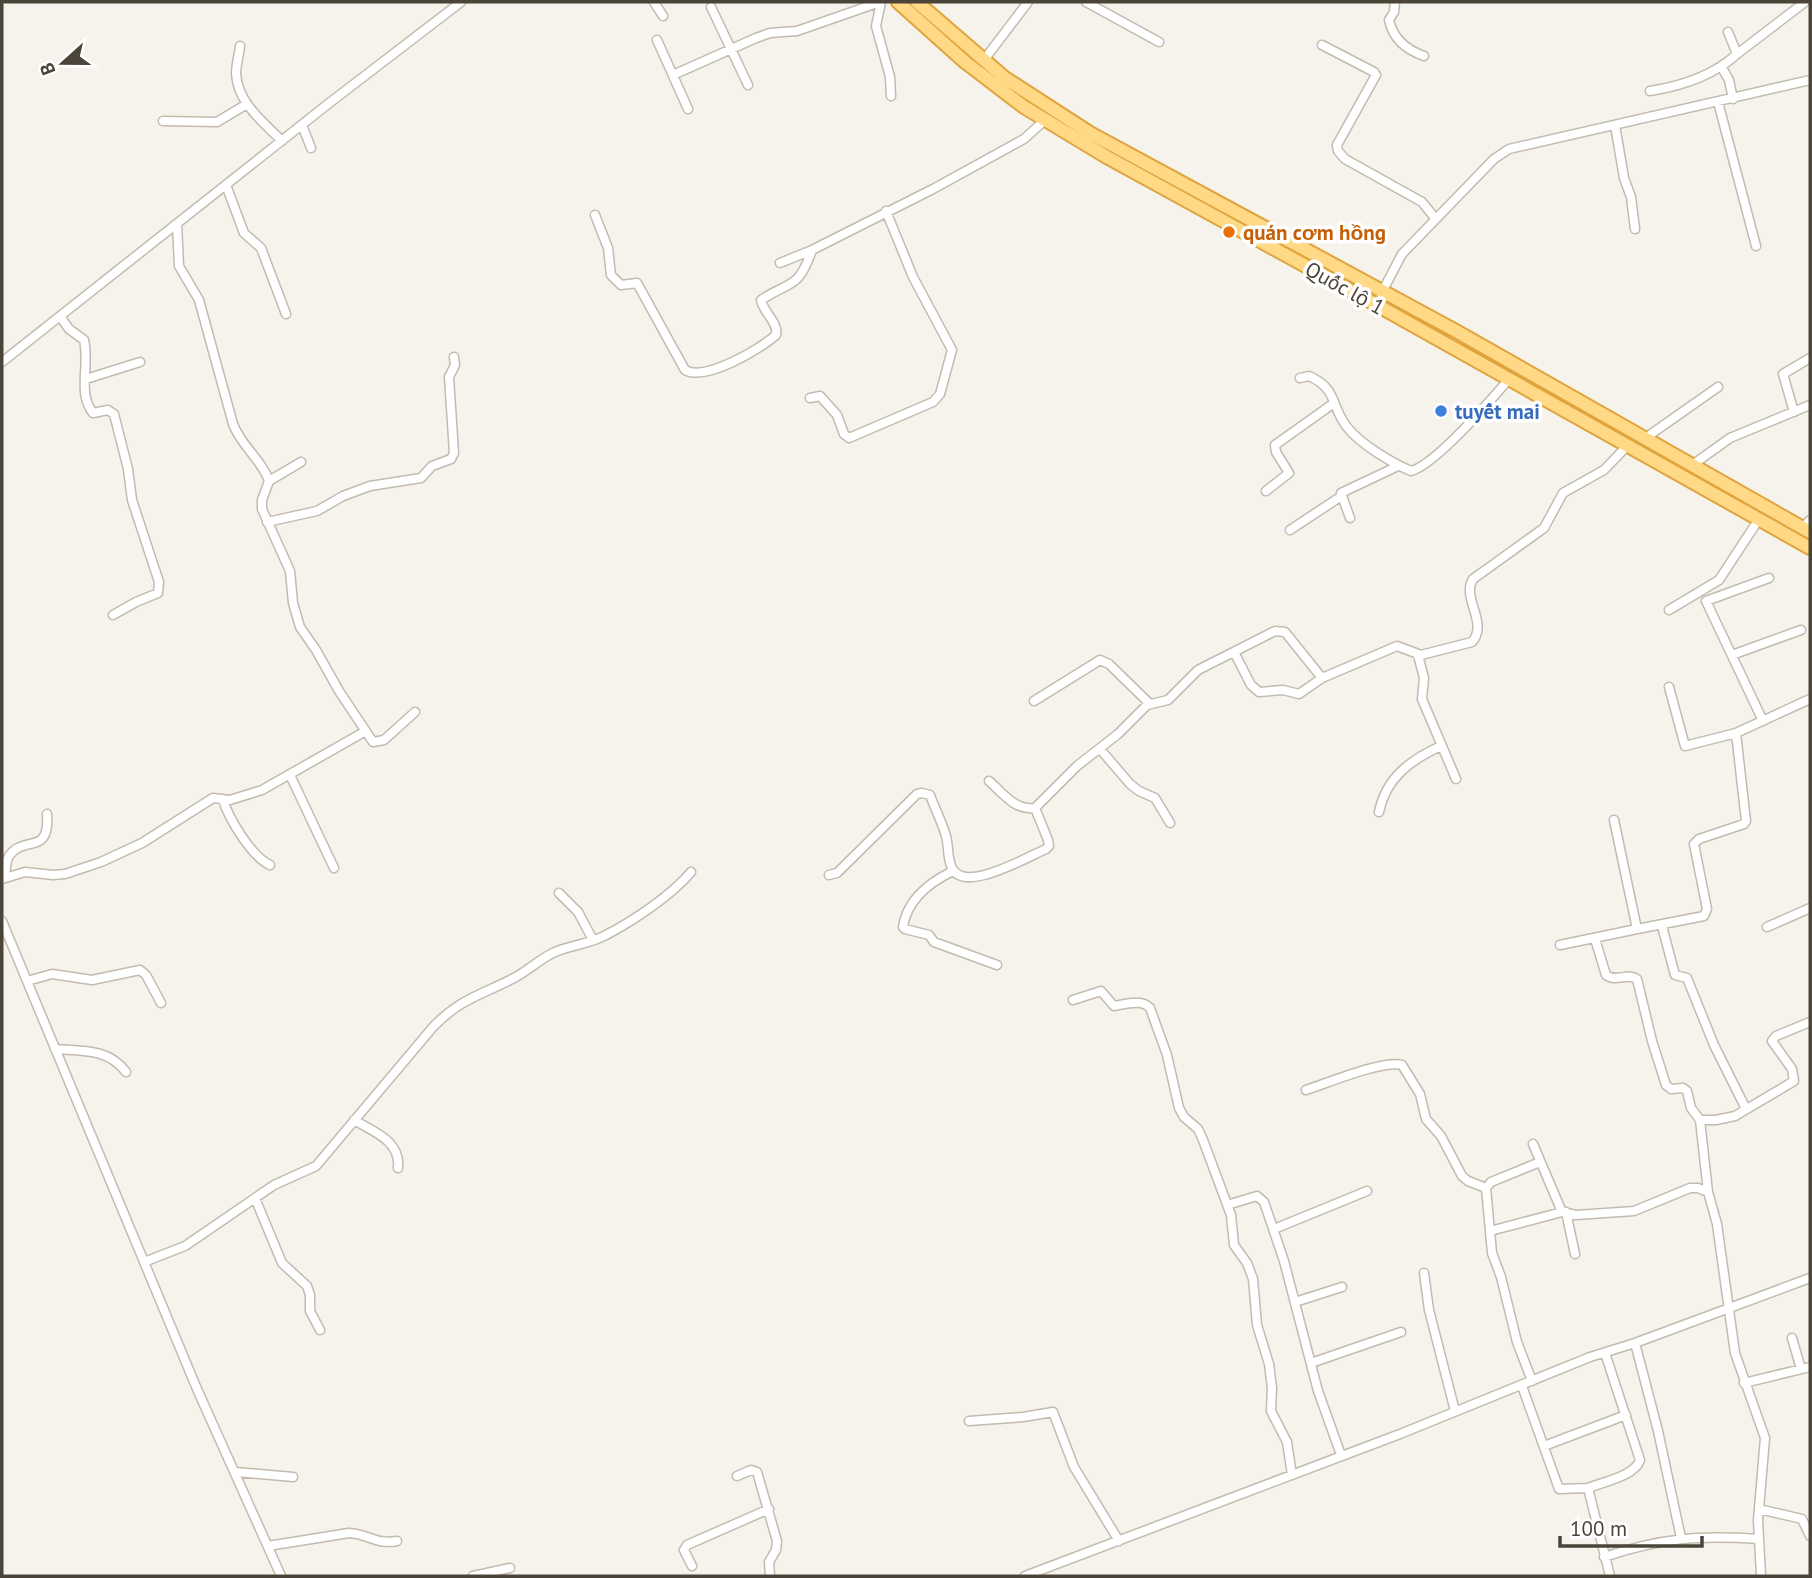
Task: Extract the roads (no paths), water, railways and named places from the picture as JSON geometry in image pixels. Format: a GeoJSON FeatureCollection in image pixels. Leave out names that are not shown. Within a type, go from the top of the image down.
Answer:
{"type":"FeatureCollection","features":[{"type":"Feature","properties":{"kind":"highway","name":"Quốc lộ 1"},"geometry":{"type":"LineString","coordinates":[[898,2],[965,62],[1024,107],[1105,156],[1810,548]]}},
{"type":"Feature","properties":{"kind":"highway","name":"Quốc lộ 1"},"geometry":{"type":"LineString","coordinates":[[917,2],[1030,96],[1090,134],[1382,291],[1691,466],[1807,527]]}},
{"type":"Feature","properties":{"kind":"street"},"geometry":{"type":"LineString","coordinates":[[2,362],[461,2]]}},
{"type":"Feature","properties":{"kind":"street"},"geometry":{"type":"LineString","coordinates":[[654,2],[663,16]]}},
{"type":"Feature","properties":{"kind":"street"},"geometry":{"type":"LineString","coordinates":[[673,75],[763,35],[797,31],[881,2]]}},
{"type":"Feature","properties":{"kind":"street"},"geometry":{"type":"LineString","coordinates":[[881,2],[876,26],[890,76],[891,96]]}},
{"type":"Feature","properties":{"kind":"street"},"geometry":{"type":"LineString","coordinates":[[984,60],[1028,2]]}},
{"type":"Feature","properties":{"kind":"street"},"geometry":{"type":"LineString","coordinates":[[1086,2],[1159,43]]}},
{"type":"Feature","properties":{"kind":"street"},"geometry":{"type":"LineString","coordinates":[[1395,2],[1394,12],[1389,20],[1390,27],[1408,51],[1424,56]]}},
{"type":"Feature","properties":{"kind":"street"},"geometry":{"type":"LineString","coordinates":[[1650,91],[1690,82],[1721,66],[1793,6],[1805,2]]}},
{"type":"Feature","properties":{"kind":"street"},"geometry":{"type":"LineString","coordinates":[[711,7],[748,85]]}},
{"type":"Feature","properties":{"kind":"street"},"geometry":{"type":"LineString","coordinates":[[1728,32],[1737,54]]}},
{"type":"Feature","properties":{"kind":"street"},"geometry":{"type":"LineString","coordinates":[[656,40],[688,108]]}},
{"type":"Feature","properties":{"kind":"street"},"geometry":{"type":"LineString","coordinates":[[1322,45],[1368,68],[1376,75],[1337,145],[1338,151],[1345,159],[1422,202],[1436,218]]}},
{"type":"Feature","properties":{"kind":"street"},"geometry":{"type":"LineString","coordinates":[[240,46],[236,74],[247,104],[282,141]]}},
{"type":"Feature","properties":{"kind":"street"},"geometry":{"type":"LineString","coordinates":[[1721,66],[1730,84],[1733,99]]}},
{"type":"Feature","properties":{"kind":"street"},"geometry":{"type":"LineString","coordinates":[[1375,304],[1402,254],[1503,152],[1520,145],[1810,80]]}},
{"type":"Feature","properties":{"kind":"street"},"geometry":{"type":"LineString","coordinates":[[1718,102],[1756,246]]}},
{"type":"Feature","properties":{"kind":"street"},"geometry":{"type":"LineString","coordinates":[[163,121],[217,122],[247,104]]}},
{"type":"Feature","properties":{"kind":"street"},"geometry":{"type":"LineString","coordinates":[[780,263],[812,250],[1024,139],[1045,120]]}},
{"type":"Feature","properties":{"kind":"street"},"geometry":{"type":"LineString","coordinates":[[302,125],[311,148]]}},
{"type":"Feature","properties":{"kind":"street"},"geometry":{"type":"LineString","coordinates":[[1615,125],[1625,182],[1631,197],[1635,229]]}},
{"type":"Feature","properties":{"kind":"street"},"geometry":{"type":"LineString","coordinates":[[226,185],[244,233],[261,248],[286,314]]}},
{"type":"Feature","properties":{"kind":"street"},"geometry":{"type":"LineString","coordinates":[[810,398],[820,396],[837,415],[844,434],[849,438],[933,402],[940,394],[952,350],[934,320],[886,211]]}},
{"type":"Feature","properties":{"kind":"street"},"geometry":{"type":"LineString","coordinates":[[596,215],[608,248],[611,275],[621,285],[637,283],[687,372],[721,368],[776,335],[776,328],[761,300],[798,279],[812,250]]}},
{"type":"Feature","properties":{"kind":"street"},"geometry":{"type":"LineString","coordinates":[[177,224],[179,266],[199,300],[233,424],[240,439],[270,481]]}},
{"type":"Feature","properties":{"kind":"street"},"geometry":{"type":"LineString","coordinates":[[60,316],[69,329],[84,340],[84,391],[91,411],[96,413],[108,410],[114,414],[128,469],[132,500],[160,587],[154,595],[113,615]]}},
{"type":"Feature","properties":{"kind":"street"},"geometry":{"type":"LineString","coordinates":[[267,522],[317,511],[339,498],[370,486],[421,478],[432,466],[451,459],[454,453],[449,377],[455,365],[454,356]]}},
{"type":"Feature","properties":{"kind":"street"},"geometry":{"type":"LineString","coordinates":[[1794,412],[1783,374],[1810,358]]}},
{"type":"Feature","properties":{"kind":"street"},"geometry":{"type":"LineString","coordinates":[[86,379],[140,362]]}},
{"type":"Feature","properties":{"kind":"street"},"geometry":{"type":"LineString","coordinates":[[1300,378],[1309,376],[1327,386],[1338,413],[1350,430],[1398,466],[1411,471],[1420,468],[1480,412],[1509,379]]}},
{"type":"Feature","properties":{"kind":"street"},"geometry":{"type":"LineString","coordinates":[[1644,439],[1718,387]]}},
{"type":"Feature","properties":{"kind":"street"},"geometry":{"type":"LineString","coordinates":[[1266,491],[1289,473],[1276,452],[1275,445],[1334,403]]}},
{"type":"Feature","properties":{"kind":"street"},"geometry":{"type":"LineString","coordinates":[[1691,466],[1730,438],[1810,405]]}},
{"type":"Feature","properties":{"kind":"street"},"geometry":{"type":"LineString","coordinates":[[1234,652],[1251,685],[1259,692],[1283,690],[1299,694],[1322,678],[1395,647],[1399,646],[1418,655],[1474,640],[1477,621],[1469,588],[1473,579],[1544,528],[1563,493],[1604,470],[1628,445]]}},
{"type":"Feature","properties":{"kind":"street"},"geometry":{"type":"LineString","coordinates":[[301,462],[270,481],[262,504],[267,522],[290,571],[293,603],[300,627],[373,742],[380,742],[415,712]]}},
{"type":"Feature","properties":{"kind":"street"},"geometry":{"type":"LineString","coordinates":[[1290,530],[1353,486],[1398,466]]}},
{"type":"Feature","properties":{"kind":"street"},"geometry":{"type":"LineString","coordinates":[[1340,497],[1350,518]]}},
{"type":"Feature","properties":{"kind":"street"},"geometry":{"type":"LineString","coordinates":[[1670,610],[1719,580],[1759,519]]}},
{"type":"Feature","properties":{"kind":"street"},"geometry":{"type":"LineString","coordinates":[[1763,721],[1706,601],[1769,578]]}},
{"type":"Feature","properties":{"kind":"street"},"geometry":{"type":"LineString","coordinates":[[989,781],[1016,806],[1035,808],[1077,766],[1150,704],[1168,700],[1198,670],[1275,631],[1283,630],[1322,678]]}},
{"type":"Feature","properties":{"kind":"street"},"geometry":{"type":"LineString","coordinates":[[1732,655],[1801,630]]}},
{"type":"Feature","properties":{"kind":"street"},"geometry":{"type":"LineString","coordinates":[[1418,655],[1424,678],[1422,699],[1456,779]]}},
{"type":"Feature","properties":{"kind":"street"},"geometry":{"type":"LineString","coordinates":[[1034,701],[1100,660],[1109,664],[1150,704]]}},
{"type":"Feature","properties":{"kind":"street"},"geometry":{"type":"LineString","coordinates":[[1669,687],[1684,745],[1736,733],[1810,700]]}},
{"type":"Feature","properties":{"kind":"street"},"geometry":{"type":"LineString","coordinates":[[3,879],[25,872],[65,874],[101,862],[142,843],[213,798],[234,799],[262,790],[365,732]]}},
{"type":"Feature","properties":{"kind":"street"},"geometry":{"type":"LineString","coordinates":[[1560,945],[1697,919],[1706,914],[1694,844],[1699,839],[1746,821],[1736,733]]}},
{"type":"Feature","properties":{"kind":"street"},"geometry":{"type":"LineString","coordinates":[[1379,812],[1383,795],[1399,774],[1413,760],[1441,746]]}},
{"type":"Feature","properties":{"kind":"street"},"geometry":{"type":"LineString","coordinates":[[1100,749],[1130,784],[1155,798],[1170,823]]}},
{"type":"Feature","properties":{"kind":"street"},"geometry":{"type":"LineString","coordinates":[[290,775],[334,868]]}},
{"type":"Feature","properties":{"kind":"street"},"geometry":{"type":"LineString","coordinates":[[829,875],[837,873],[918,794],[930,796],[942,827],[953,871],[959,877],[976,878],[1048,848],[1048,840],[1035,808]]}},
{"type":"Feature","properties":{"kind":"street"},"geometry":{"type":"LineString","coordinates":[[223,799],[229,815],[253,850],[263,862],[270,865]]}},
{"type":"Feature","properties":{"kind":"street"},"geometry":{"type":"LineString","coordinates":[[3,879],[10,854],[45,836],[48,830],[47,814]]}},
{"type":"Feature","properties":{"kind":"street"},"geometry":{"type":"LineString","coordinates":[[1614,820],[1637,929]]}},
{"type":"Feature","properties":{"kind":"street"},"geometry":{"type":"LineString","coordinates":[[953,871],[927,886],[916,898],[903,927],[929,935],[934,942],[996,965]]}},
{"type":"Feature","properties":{"kind":"street"},"geometry":{"type":"LineString","coordinates":[[144,1262],[185,1246],[274,1185],[316,1166],[433,1027],[454,1008],[484,990],[512,979],[590,934],[605,935],[680,886],[691,872]]}},
{"type":"Feature","properties":{"kind":"street"},"geometry":{"type":"LineString","coordinates":[[559,893],[573,906],[590,934]]}},
{"type":"Feature","properties":{"kind":"street"},"geometry":{"type":"LineString","coordinates":[[1767,927],[1810,908]]}},
{"type":"Feature","properties":{"kind":"street"},"geometry":{"type":"LineString","coordinates":[[2,921],[5,936],[27,981],[135,1242],[281,1576]]}},
{"type":"Feature","properties":{"kind":"street"},"geometry":{"type":"LineString","coordinates":[[1662,926],[1674,973],[1687,978],[1714,1045],[1746,1109]]}},
{"type":"Feature","properties":{"kind":"street"},"geometry":{"type":"LineString","coordinates":[[1595,939],[1606,975],[1612,979],[1632,975],[1638,981],[1666,1085],[1688,1091],[1691,1108],[1700,1120],[1708,1192],[1717,1224],[1735,1353],[1765,1438],[1758,1539],[1761,1576]]}},
{"type":"Feature","properties":{"kind":"street"},"geometry":{"type":"LineString","coordinates":[[27,981],[52,974],[92,979],[140,970],[146,975],[161,1003]]}},
{"type":"Feature","properties":{"kind":"street"},"geometry":{"type":"LineString","coordinates":[[1073,1000],[1101,991],[1114,1006],[1140,1003],[1148,1005],[1167,1055],[1179,1108],[1184,1117],[1198,1129],[1227,1205],[1234,1245],[1247,1263],[1253,1279],[1257,1325],[1269,1364],[1271,1411],[1287,1442],[1292,1475]]}},
{"type":"Feature","properties":{"kind":"street"},"geometry":{"type":"LineString","coordinates":[[1700,1120],[1731,1117],[1794,1081],[1792,1069],[1772,1041],[1776,1036],[1810,1022]]}},
{"type":"Feature","properties":{"kind":"street"},"geometry":{"type":"LineString","coordinates":[[55,1049],[107,1055],[126,1072]]}},
{"type":"Feature","properties":{"kind":"street"},"geometry":{"type":"LineString","coordinates":[[1306,1090],[1366,1070],[1402,1065],[1420,1094],[1426,1119],[1441,1136],[1462,1176],[1486,1188]]}},
{"type":"Feature","properties":{"kind":"street"},"geometry":{"type":"LineString","coordinates":[[354,1120],[392,1143],[399,1158],[398,1168]]}},
{"type":"Feature","properties":{"kind":"street"},"geometry":{"type":"LineString","coordinates":[[1533,1144],[1564,1212],[1575,1254]]}},
{"type":"Feature","properties":{"kind":"street"},"geometry":{"type":"LineString","coordinates":[[1532,1381],[1517,1342],[1492,1252],[1486,1188],[1491,1182],[1540,1162]]}},
{"type":"Feature","properties":{"kind":"street"},"geometry":{"type":"LineString","coordinates":[[1490,1231],[1564,1212],[1576,1215],[1634,1211],[1685,1189],[1698,1188],[1708,1192]]}},
{"type":"Feature","properties":{"kind":"street"},"geometry":{"type":"LineString","coordinates":[[1274,1229],[1367,1191]]}},
{"type":"Feature","properties":{"kind":"street"},"geometry":{"type":"LineString","coordinates":[[1227,1205],[1261,1197],[1274,1229],[1323,1406],[1341,1455]]}},
{"type":"Feature","properties":{"kind":"street"},"geometry":{"type":"LineString","coordinates":[[255,1198],[282,1262],[309,1290],[310,1311],[320,1330]]}},
{"type":"Feature","properties":{"kind":"street"},"geometry":{"type":"LineString","coordinates":[[1424,1273],[1429,1310],[1455,1410]]}},
{"type":"Feature","properties":{"kind":"street"},"geometry":{"type":"LineString","coordinates":[[1026,1576],[1043,1573],[1455,1410],[1810,1278]]}},
{"type":"Feature","properties":{"kind":"street"},"geometry":{"type":"LineString","coordinates":[[1295,1302],[1342,1287]]}},
{"type":"Feature","properties":{"kind":"street"},"geometry":{"type":"LineString","coordinates":[[1311,1363],[1401,1332]]}},
{"type":"Feature","properties":{"kind":"street"},"geometry":{"type":"LineString","coordinates":[[1744,1383],[1806,1368],[1792,1338]]}},
{"type":"Feature","properties":{"kind":"street"},"geometry":{"type":"LineString","coordinates":[[1635,1343],[1658,1431],[1681,1538]]}},
{"type":"Feature","properties":{"kind":"street"},"geometry":{"type":"LineString","coordinates":[[1522,1386],[1559,1489],[1588,1488],[1632,1471],[1639,1465],[1639,1454],[1605,1353]]}},
{"type":"Feature","properties":{"kind":"street"},"geometry":{"type":"LineString","coordinates":[[969,1421],[1053,1412],[1074,1467],[1119,1541]]}},
{"type":"Feature","properties":{"kind":"street"},"geometry":{"type":"LineString","coordinates":[[1544,1446],[1626,1415]]}},
{"type":"Feature","properties":{"kind":"street"},"geometry":{"type":"LineString","coordinates":[[737,1476],[755,1470],[769,1509],[778,1546],[769,1562],[770,1576]]}},
{"type":"Feature","properties":{"kind":"street"},"geometry":{"type":"LineString","coordinates":[[236,1472],[293,1477]]}},
{"type":"Feature","properties":{"kind":"street"},"geometry":{"type":"LineString","coordinates":[[1588,1488],[1610,1576]]}},
{"type":"Feature","properties":{"kind":"street"},"geometry":{"type":"LineString","coordinates":[[692,1566],[684,1550],[687,1545],[769,1509]]}},
{"type":"Feature","properties":{"kind":"street"},"geometry":{"type":"LineString","coordinates":[[1759,1510],[1802,1519],[1810,1536]]}},
{"type":"Feature","properties":{"kind":"street"},"geometry":{"type":"LineString","coordinates":[[268,1546],[349,1533],[361,1534],[381,1543],[397,1541]]}},
{"type":"Feature","properties":{"kind":"street"},"geometry":{"type":"LineString","coordinates":[[1604,1557],[1643,1544],[1681,1538],[1718,1536],[1758,1539]]}},
{"type":"Feature","properties":{"kind":"street"},"geometry":{"type":"LineString","coordinates":[[473,1576],[510,1568]]}},
{"type":"Feature","properties":{"kind":"place","name":"quán cơm hồng"},"geometry":{"type":"Point","coordinates":[1229,232]}},
{"type":"Feature","properties":{"kind":"place","name":"tuyết mai"},"geometry":{"type":"Point","coordinates":[1441,411]}}]}
